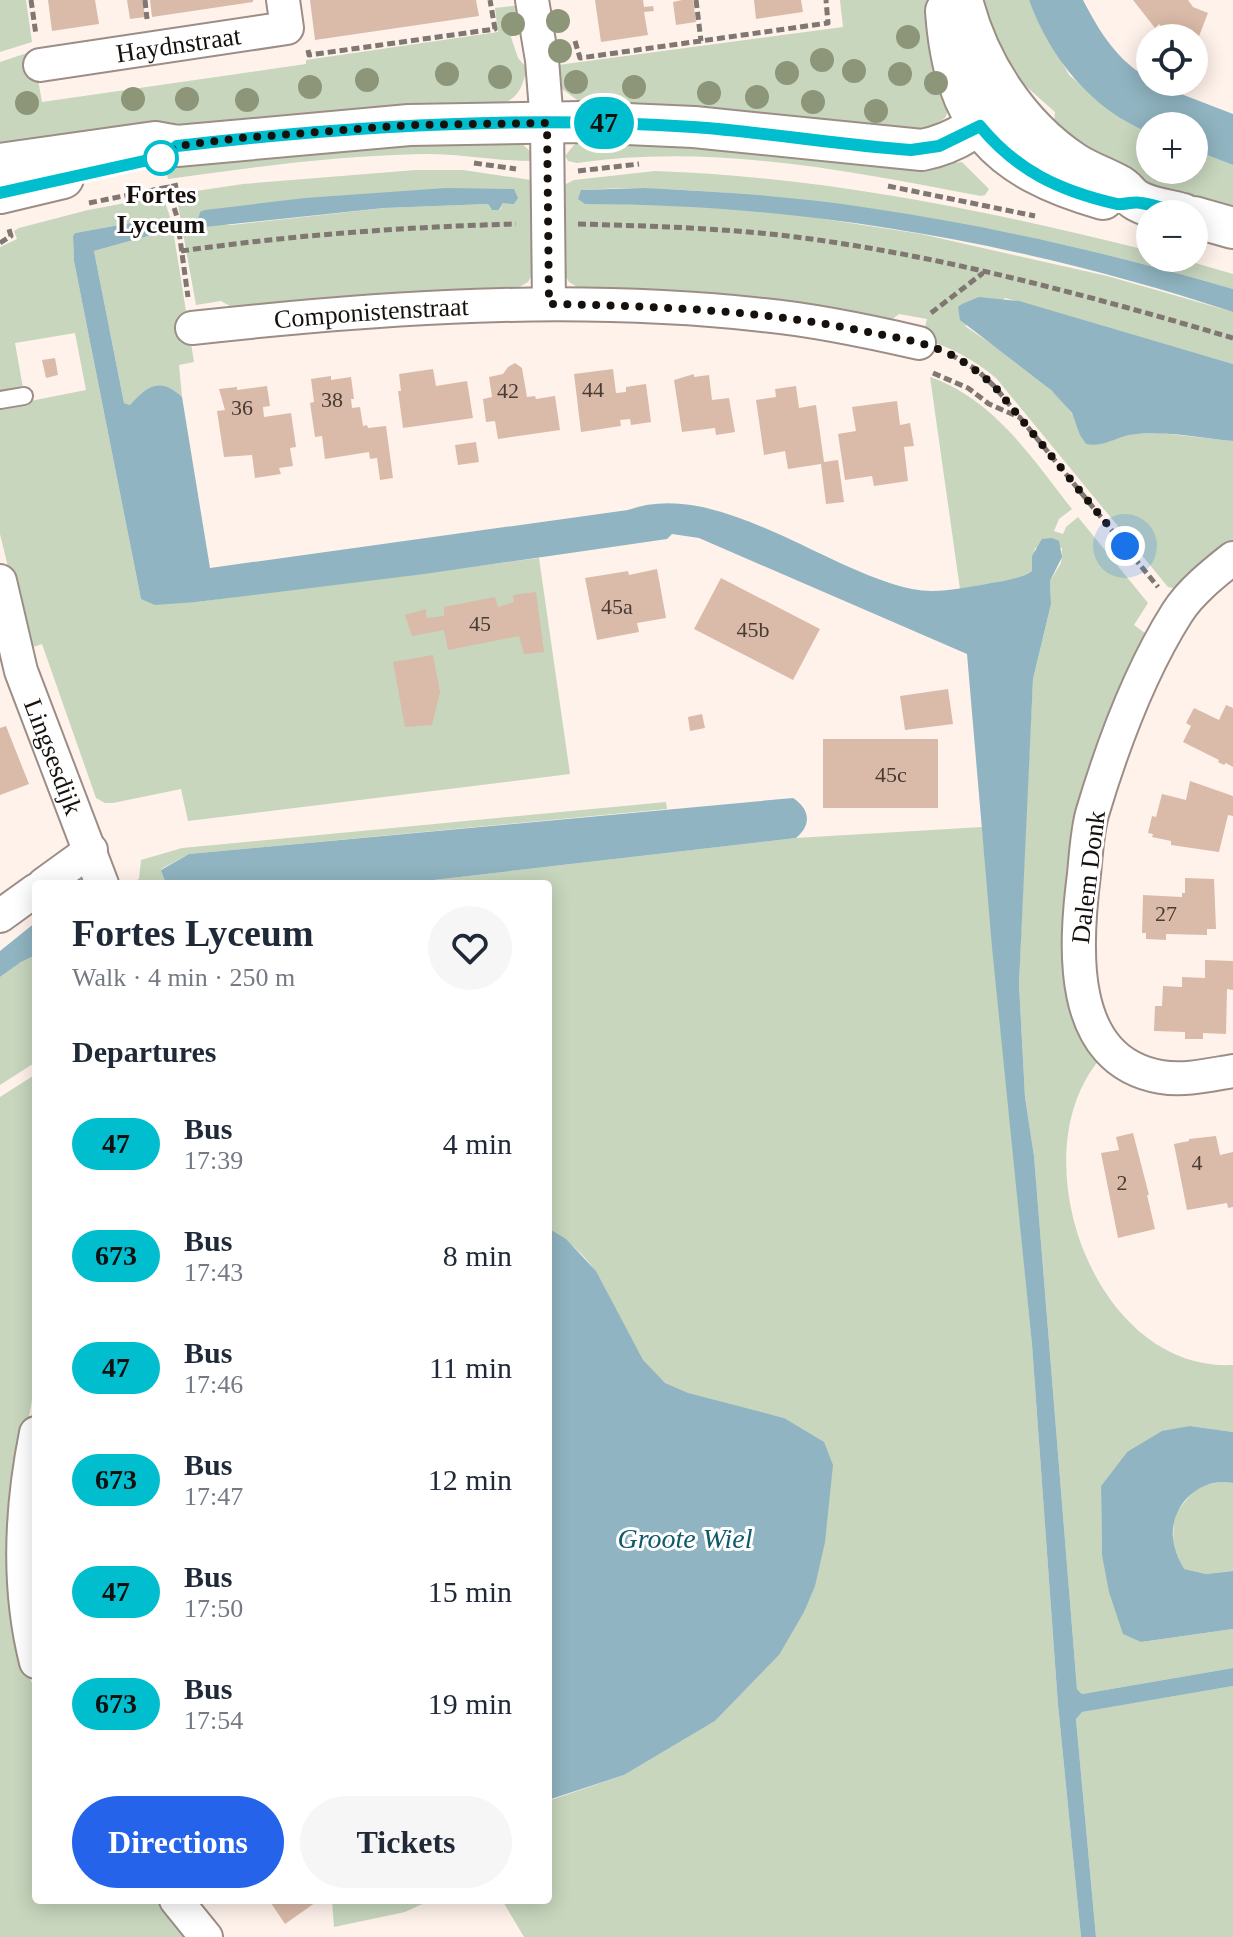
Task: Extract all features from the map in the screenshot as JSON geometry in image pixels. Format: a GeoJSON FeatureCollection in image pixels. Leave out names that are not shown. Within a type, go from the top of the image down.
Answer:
{"type":"FeatureCollection","features":[{"type":"Feature","properties":{"kind":"street"},"geometry":{"type":"LineString","coordinates":[[532,0],[542,60],[547,123],[549,304]]}},
{"type":"Feature","properties":{"kind":"street"},"geometry":{"type":"LineString","coordinates":[[945,0],[953,58],[965,101],[994,113]]}},
{"type":"Feature","properties":{"kind":"street"},"geometry":{"type":"LineString","coordinates":[[962,0],[979,50],[999,149],[1032,173],[1085,194],[1121,205],[1136,202]]}},
{"type":"Feature","properties":{"kind":"street","name":"Haydnstraat"},"geometry":{"type":"LineString","coordinates":[[40,65],[285,14]]}},
{"type":"Feature","properties":{"kind":"street"},"geometry":{"type":"LineString","coordinates":[[0,164],[155,142],[177,146],[409,125],[547,123],[694,127],[911,150],[939,146],[994,113]]}},
{"type":"Feature","properties":{"kind":"street"},"geometry":{"type":"LineString","coordinates":[[0,193],[162,157],[177,146]]}},
{"type":"Feature","properties":{"kind":"street"},"geometry":{"type":"LineString","coordinates":[[1208,221],[1233,228]]}},
{"type":"Feature","properties":{"kind":"street","name":"Componistenstraat"},"geometry":{"type":"LineString","coordinates":[[192,328],[420,306],[549,304],[669,307],[765,315],[910,341]]}},
{"type":"Feature","properties":{"kind":"street","name":"Dalem Donk"},"geometry":{"type":"LineString","coordinates":[[1233,558],[1178,611],[1130,704],[1091,817],[1078,921],[1080,977],[1089,1017],[1108,1047],[1122,1061],[1159,1077],[1200,1077],[1233,1071]]}},
{"type":"Feature","properties":{"kind":"street","name":"Lingsesdijk"},"geometry":{"type":"LineString","coordinates":[[0,581],[8,654],[21,671],[101,880]]}},
{"type":"Feature","properties":{"kind":"street"},"geometry":{"type":"LineString","coordinates":[[50,880],[91,850]]}},
{"type":"Feature","properties":{"kind":"street"},"geometry":{"type":"LineString","coordinates":[[0,916],[32,893]]}},
{"type":"Feature","properties":{"kind":"street"},"geometry":{"type":"LineString","coordinates":[[32,1461],[24,1517],[24,1588],[32,1637]]}},
{"type":"Feature","properties":{"kind":"street"},"geometry":{"type":"LineString","coordinates":[[179,1904],[206,1937]]}},
{"type":"Feature","properties":{"kind":"lane"},"geometry":{"type":"LineString","coordinates":[[0,400],[24,396]]}},
{"type":"Feature","properties":{"kind":"path"},"geometry":{"type":"LineString","coordinates":[[285,14],[305,35],[309,55],[495,29],[490,0]]}},
{"type":"Feature","properties":{"kind":"path"},"geometry":{"type":"LineString","coordinates":[[696,0],[701,41]]}},
{"type":"Feature","properties":{"kind":"path"},"geometry":{"type":"LineString","coordinates":[[571,29],[580,58],[828,23],[826,0]]}},
{"type":"Feature","properties":{"kind":"path"},"geometry":{"type":"LineString","coordinates":[[996,208],[997,198]]}},
{"type":"Feature","properties":{"kind":"path"},"geometry":{"type":"LineString","coordinates":[[181,251],[272,238],[365,230],[549,223],[793,237],[889,251],[1155,315],[1233,338]]}},
{"type":"Feature","properties":{"kind":"path"},"geometry":{"type":"LineString","coordinates":[[984,273],[948,299],[910,341],[946,352],[977,370],[995,387],[1178,611]]}},
{"type":"Feature","properties":{"kind":"green space"},"geometry":{"type":"Polygon","coordinates":[[[0,0],[26,0],[32,42],[0,52],[0,0]]]}},
{"type":"Feature","properties":{"kind":"green space"},"geometry":{"type":"Polygon","coordinates":[[[840,0],[931,0],[927,37],[934,44],[949,109],[945,118],[921,134],[587,107],[562,89],[558,65],[843,27],[840,0]]]}},
{"type":"Feature","properties":{"kind":"green space"},"geometry":{"type":"Polygon","coordinates":[[[972,0],[1029,0],[1069,75],[1115,114],[1136,125],[1136,183],[1114,176],[1054,123],[1055,112],[1020,81],[972,0]]]}},
{"type":"Feature","properties":{"kind":"green space"},"geometry":{"type":"Polygon","coordinates":[[[520,5],[521,25],[511,37],[518,58],[527,68],[517,94],[494,107],[0,156],[0,62],[33,51],[42,102],[306,64],[306,60],[498,32],[495,8],[520,5]]]}},
{"type":"Feature","properties":{"kind":"green space"},"geometry":{"type":"Polygon","coordinates":[[[585,138],[944,164],[962,162],[989,189],[981,196],[831,169],[729,158],[678,156],[577,163],[568,161],[565,156],[585,138]]]}},
{"type":"Feature","properties":{"kind":"green space"},"geometry":{"type":"Polygon","coordinates":[[[518,140],[534,155],[532,161],[435,154],[389,155],[168,179],[165,164],[291,148],[518,140]]]}},
{"type":"Feature","properties":{"kind":"green space"},"geometry":{"type":"Polygon","coordinates":[[[1208,155],[1233,165],[1233,212],[1208,204],[1208,200],[1193,200],[1140,184],[1208,184],[1208,155]]]}},
{"type":"Feature","properties":{"kind":"green space"},"geometry":{"type":"Polygon","coordinates":[[[416,170],[463,170],[531,180],[535,184],[533,273],[528,282],[514,290],[237,310],[221,301],[196,305],[176,194],[243,184],[416,170]],[[517,202],[200,212],[198,221],[231,225],[385,208],[488,204],[491,209],[500,210],[503,203],[517,202]]]}},
{"type":"Feature","properties":{"kind":"green space"},"geometry":{"type":"Polygon","coordinates":[[[655,171],[781,180],[966,209],[1136,248],[1136,262],[956,223],[844,206],[685,190],[582,190],[668,204],[792,214],[921,234],[1107,276],[1233,312],[1233,364],[1005,298],[965,326],[1046,386],[1072,414],[1086,444],[1131,434],[1160,433],[1233,441],[1233,541],[1178,589],[1168,587],[996,378],[961,354],[922,339],[927,319],[899,314],[889,322],[582,290],[569,282],[565,275],[564,185],[574,180],[655,171]]]}},
{"type":"Feature","properties":{"kind":"green space"},"geometry":{"type":"Polygon","coordinates":[[[163,196],[172,223],[194,362],[179,365],[182,397],[160,385],[142,393],[130,405],[124,403],[94,251],[155,234],[157,225],[147,220],[75,233],[73,236],[74,261],[141,599],[196,602],[539,558],[570,774],[188,821],[181,789],[113,803],[96,798],[42,644],[28,649],[0,534],[0,407],[86,390],[75,333],[15,343],[23,388],[0,392],[0,247],[17,239],[14,231],[19,228],[88,210],[163,196]]]}},
{"type":"Feature","properties":{"kind":"green space"},"geometry":{"type":"Polygon","coordinates":[[[1208,267],[1233,274],[1233,289],[1174,272],[1208,272],[1208,267]]]}},
{"type":"Feature","properties":{"kind":"green space"},"geometry":{"type":"Polygon","coordinates":[[[930,377],[974,400],[1010,432],[1072,509],[1059,519],[1054,531],[1063,534],[1078,517],[1148,603],[1134,625],[1149,636],[1114,699],[1099,737],[1086,776],[1069,856],[1065,933],[1100,1059],[1076,1100],[1067,1148],[1069,1200],[1084,1251],[1108,1297],[1142,1334],[1184,1358],[1233,1365],[1233,1432],[1190,1426],[1127,1452],[1101,1486],[1102,1555],[1141,1642],[1233,1629],[1233,1668],[1082,1694],[1077,1689],[1034,1156],[1025,1097],[1019,984],[1033,679],[1051,604],[1050,581],[1061,563],[1062,548],[1035,548],[1032,571],[1019,578],[960,589],[930,377]]]}},
{"type":"Feature","properties":{"kind":"green space"},"geometry":{"type":"Polygon","coordinates":[[[666,802],[667,809],[189,854],[161,869],[165,880],[137,880],[141,860],[182,848],[666,802]]]}},
{"type":"Feature","properties":{"kind":"green space"},"geometry":{"type":"Polygon","coordinates":[[[982,827],[1032,1345],[1058,1705],[1081,1937],[524,1937],[504,1904],[552,1904],[552,1800],[624,1775],[715,1721],[779,1655],[784,1418],[705,1399],[665,1383],[654,1374],[635,1348],[587,1260],[552,1231],[552,880],[434,880],[796,838],[982,827]]]}},
{"type":"Feature","properties":{"kind":"green space"},"geometry":{"type":"Polygon","coordinates":[[[32,957],[32,1065],[0,1085],[0,977],[32,957]]]}},
{"type":"Feature","properties":{"kind":"green space"},"geometry":{"type":"Polygon","coordinates":[[[32,1077],[32,1400],[16,1488],[8,1573],[23,1661],[32,1683],[32,1904],[165,1904],[194,1937],[0,1937],[0,1097],[32,1077]]]}},
{"type":"Feature","properties":{"kind":"green space"},"geometry":{"type":"Polygon","coordinates":[[[1225,1481],[1233,1483],[1233,1571],[1206,1574],[1183,1569],[1173,1544],[1174,1515],[1197,1487],[1225,1481]]]}},
{"type":"Feature","properties":{"kind":"green space"},"geometry":{"type":"Polygon","coordinates":[[[1233,1686],[1233,1937],[1096,1937],[1076,1719],[1081,1712],[1233,1686]]]}},
{"type":"Feature","properties":{"kind":"green space"},"geometry":{"type":"Polygon","coordinates":[[[332,1904],[422,1904],[405,1912],[334,1927],[332,1904]]]}},
{"type":"Feature","properties":{"kind":"water"},"geometry":{"type":"Polygon","coordinates":[[[1029,0],[1083,0],[1110,45],[1136,70],[1136,96],[1186,96],[1233,114],[1233,165],[1208,155],[1208,112],[1136,112],[1136,126],[1110,111],[1061,62],[1029,0]]]}},
{"type":"Feature","properties":{"kind":"water"},"geometry":{"type":"Polygon","coordinates":[[[446,188],[514,189],[518,198],[514,204],[503,203],[499,210],[492,210],[488,204],[384,208],[204,227],[198,219],[200,212],[205,210],[305,198],[446,188]]]}},
{"type":"Feature","properties":{"kind":"water"},"geometry":{"type":"Polygon","coordinates":[[[644,188],[813,200],[1007,232],[1136,262],[1136,272],[1172,272],[1233,289],[1233,312],[1074,266],[913,232],[749,211],[585,204],[578,199],[581,190],[644,188]]]}},
{"type":"Feature","properties":{"kind":"water"},"geometry":{"type":"Polygon","coordinates":[[[147,220],[157,225],[155,234],[94,251],[124,403],[130,405],[148,389],[160,385],[182,397],[210,568],[662,503],[698,506],[734,516],[879,579],[921,590],[959,589],[1021,576],[1032,571],[1032,556],[1042,539],[1059,541],[1062,557],[1050,581],[1051,604],[1033,679],[1019,984],[1025,1097],[1034,1156],[1077,1689],[1082,1694],[1233,1668],[1233,1686],[1082,1712],[1076,1719],[1096,1937],[1081,1937],[1058,1705],[1032,1345],[992,947],[967,654],[699,538],[672,534],[667,539],[424,574],[196,602],[155,605],[141,599],[74,261],[73,236],[75,233],[147,220]]]}},
{"type":"Feature","properties":{"kind":"water"},"geometry":{"type":"Polygon","coordinates":[[[979,297],[1019,301],[1233,364],[1233,441],[1148,433],[1086,444],[1072,413],[1051,390],[960,320],[958,307],[979,297]]]}},
{"type":"Feature","properties":{"kind":"water"},"geometry":{"type":"Polygon","coordinates":[[[793,798],[803,807],[807,817],[805,828],[796,838],[434,880],[165,880],[161,870],[189,854],[793,798]]]}},
{"type":"Feature","properties":{"kind":"water"},"geometry":{"type":"Polygon","coordinates":[[[32,925],[32,957],[0,977],[0,951],[32,925]]]}},
{"type":"Feature","properties":{"kind":"water","name":"Groote Wiel"},"geometry":{"type":"Polygon","coordinates":[[[552,1230],[566,1239],[596,1271],[643,1360],[665,1383],[688,1393],[784,1418],[824,1442],[833,1465],[825,1542],[815,1586],[779,1655],[715,1721],[624,1775],[552,1799],[552,1230]]]}},
{"type":"Feature","properties":{"kind":"water"},"geometry":{"type":"Polygon","coordinates":[[[1190,1426],[1233,1432],[1233,1483],[1220,1482],[1196,1490],[1180,1508],[1173,1532],[1175,1548],[1184,1569],[1206,1574],[1233,1571],[1233,1629],[1141,1642],[1123,1634],[1109,1592],[1102,1555],[1101,1486],[1127,1452],[1162,1431],[1190,1426]]]}},
{"type":"Feature","properties":{"kind":"building"},"geometry":{"type":"Polygon","coordinates":[[[48,0],[95,0],[99,24],[52,31],[48,0]]]}},
{"type":"Feature","properties":{"kind":"building"},"geometry":{"type":"Polygon","coordinates":[[[127,0],[143,0],[145,17],[130,19],[127,0]]]}},
{"type":"Feature","properties":{"kind":"building"},"geometry":{"type":"Polygon","coordinates":[[[150,0],[253,0],[253,2],[152,17],[150,0]]]}},
{"type":"Feature","properties":{"kind":"building"},"geometry":{"type":"Polygon","coordinates":[[[310,0],[476,0],[479,16],[315,40],[310,0]]]}},
{"type":"Feature","properties":{"kind":"building"},"geometry":{"type":"Polygon","coordinates":[[[595,0],[643,0],[644,7],[653,6],[654,11],[644,12],[648,35],[601,42],[595,0]]]}},
{"type":"Feature","properties":{"kind":"building"},"geometry":{"type":"Polygon","coordinates":[[[693,0],[696,22],[676,25],[673,2],[693,0]]]}},
{"type":"Feature","properties":{"kind":"building"},"geometry":{"type":"Polygon","coordinates":[[[754,0],[801,0],[803,12],[756,19],[754,0]]]}},
{"type":"Feature","properties":{"kind":"building"},"geometry":{"type":"Polygon","coordinates":[[[1133,0],[1188,0],[1193,7],[1208,13],[1204,24],[1152,24],[1133,0]]]}},
{"type":"Feature","properties":{"kind":"building"},"geometry":{"type":"Polygon","coordinates":[[[55,358],[58,375],[46,378],[42,360],[55,358]]]}},
{"type":"Feature","properties":{"kind":"building"},"geometry":{"type":"Polygon","coordinates":[[[515,363],[522,368],[527,397],[555,396],[560,430],[498,439],[495,421],[486,422],[483,399],[492,397],[489,377],[503,374],[515,363]]]}},
{"type":"Feature","properties":{"kind":"building"},"geometry":{"type":"Polygon","coordinates":[[[433,369],[436,386],[467,381],[473,418],[403,428],[399,374],[433,369]]]}},
{"type":"Feature","properties":{"kind":"building"},"geometry":{"type":"Polygon","coordinates":[[[613,369],[616,393],[626,392],[626,387],[646,384],[651,422],[631,425],[630,419],[620,420],[621,426],[581,432],[574,374],[613,369]]]}},
{"type":"Feature","properties":{"kind":"building"},"geometry":{"type":"Polygon","coordinates":[[[694,374],[694,377],[709,375],[712,400],[729,398],[735,432],[716,435],[715,428],[682,432],[674,380],[694,374]]]}},
{"type":"Feature","properties":{"kind":"building"},"geometry":{"type":"Polygon","coordinates":[[[331,376],[331,380],[351,377],[352,408],[360,407],[363,426],[386,426],[393,478],[380,480],[377,458],[370,459],[369,452],[325,459],[322,436],[315,437],[310,403],[314,402],[311,379],[331,376]]]}},
{"type":"Feature","properties":{"kind":"building"},"geometry":{"type":"Polygon","coordinates":[[[267,386],[270,406],[263,407],[264,417],[291,413],[296,447],[290,448],[293,466],[279,468],[281,474],[255,478],[252,455],[224,457],[217,411],[225,410],[219,389],[267,386]]]}},
{"type":"Feature","properties":{"kind":"building"},"geometry":{"type":"Polygon","coordinates":[[[796,386],[799,408],[816,405],[824,462],[838,460],[844,502],[826,504],[821,464],[788,469],[785,451],[764,455],[756,400],[776,397],[775,389],[796,386]]]}},
{"type":"Feature","properties":{"kind":"building"},"geometry":{"type":"Polygon","coordinates":[[[897,401],[900,425],[910,423],[914,446],[904,447],[908,481],[874,486],[872,476],[845,480],[838,434],[856,431],[852,407],[897,401]]]}},
{"type":"Feature","properties":{"kind":"building"},"geometry":{"type":"Polygon","coordinates":[[[476,442],[479,462],[458,465],[455,445],[476,442]]]}},
{"type":"Feature","properties":{"kind":"building"},"geometry":{"type":"Polygon","coordinates":[[[657,569],[666,618],[637,623],[639,632],[597,640],[585,578],[628,571],[629,575],[657,569]]]}},
{"type":"Feature","properties":{"kind":"building"},"geometry":{"type":"Polygon","coordinates":[[[721,578],[820,629],[793,680],[694,629],[721,578]]]}},
{"type":"Feature","properties":{"kind":"building"},"geometry":{"type":"Polygon","coordinates":[[[536,592],[544,652],[524,654],[519,636],[448,650],[444,630],[412,636],[405,615],[426,609],[426,618],[444,616],[444,607],[495,597],[498,607],[514,602],[513,595],[536,592]]]}},
{"type":"Feature","properties":{"kind":"building"},"geometry":{"type":"Polygon","coordinates":[[[433,655],[440,692],[432,725],[405,727],[393,662],[433,655]]]}},
{"type":"Feature","properties":{"kind":"building"},"geometry":{"type":"Polygon","coordinates":[[[948,689],[953,724],[905,730],[900,696],[948,689]]]}},
{"type":"Feature","properties":{"kind":"building"},"geometry":{"type":"Polygon","coordinates":[[[1226,705],[1233,708],[1233,767],[1183,742],[1191,726],[1186,723],[1194,708],[1219,720],[1226,705]]]}},
{"type":"Feature","properties":{"kind":"building"},"geometry":{"type":"Polygon","coordinates":[[[702,714],[705,728],[690,731],[688,717],[702,714]]]}},
{"type":"Feature","properties":{"kind":"building"},"geometry":{"type":"Polygon","coordinates":[[[6,726],[29,784],[0,795],[0,728],[6,726]]]}},
{"type":"Feature","properties":{"kind":"building"},"geometry":{"type":"Polygon","coordinates":[[[823,739],[938,739],[938,808],[823,808],[823,739]]]}},
{"type":"Feature","properties":{"kind":"building"},"geometry":{"type":"Polygon","coordinates":[[[1190,781],[1233,796],[1233,816],[1228,815],[1219,852],[1171,845],[1171,841],[1152,837],[1153,834],[1148,833],[1162,794],[1186,800],[1190,781]]]}},
{"type":"Feature","properties":{"kind":"building"},"geometry":{"type":"Polygon","coordinates":[[[1185,878],[1214,879],[1216,929],[1207,929],[1207,935],[1166,934],[1166,940],[1146,939],[1146,933],[1142,933],[1143,895],[1182,897],[1185,878]]]}},
{"type":"Feature","properties":{"kind":"building"},"geometry":{"type":"Polygon","coordinates":[[[1205,960],[1233,961],[1233,990],[1227,989],[1226,1034],[1203,1033],[1203,1039],[1185,1039],[1185,1032],[1154,1031],[1155,1006],[1162,1006],[1163,986],[1182,987],[1182,977],[1205,978],[1205,960]]]}},
{"type":"Feature","properties":{"kind":"building"},"geometry":{"type":"Polygon","coordinates":[[[1133,1133],[1155,1229],[1118,1238],[1101,1153],[1119,1150],[1116,1137],[1133,1133]]]}},
{"type":"Feature","properties":{"kind":"building"},"geometry":{"type":"Polygon","coordinates":[[[1216,1136],[1220,1155],[1233,1152],[1233,1207],[1228,1208],[1227,1203],[1187,1210],[1174,1144],[1216,1136]]]}},
{"type":"Feature","properties":{"kind":"building"},"geometry":{"type":"Polygon","coordinates":[[[272,1904],[313,1904],[285,1924],[272,1904]]]}},
{"type":"Feature","properties":{"kind":"bus line","name":"47"},"geometry":{"type":"LineString","coordinates":[[0,193],[162,157],[177,146],[241,138],[409,125],[582,122],[694,127],[911,150],[951,142],[980,126],[999,149],[1032,173],[1121,205],[1136,202]]}},
{"type":"Feature","properties":{"kind":"place","name":"Fortes Lyceum"},"geometry":{"type":"Point","coordinates":[161,158]}},
{"type":"Feature","properties":{"kind":"route"},"geometry":{"type":"LineString","coordinates":[[161,158],[177,146],[241,138],[409,125],[547,123],[549,304],[669,307],[765,315],[847,328],[946,352],[977,370],[995,387],[1125,546]]}}]}
